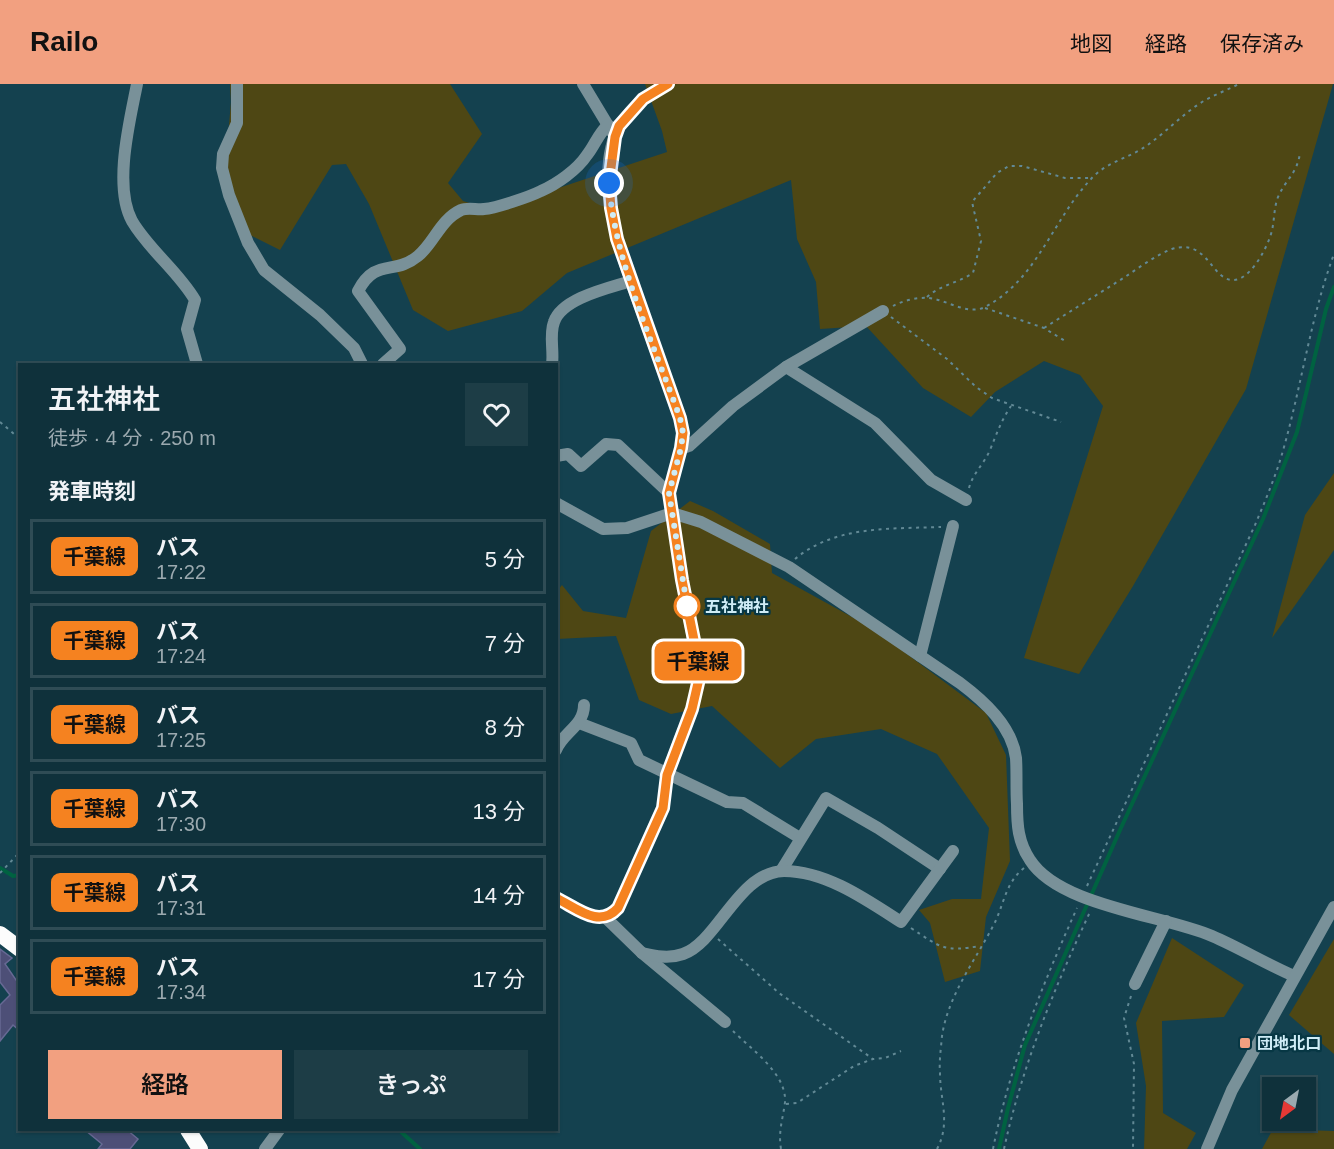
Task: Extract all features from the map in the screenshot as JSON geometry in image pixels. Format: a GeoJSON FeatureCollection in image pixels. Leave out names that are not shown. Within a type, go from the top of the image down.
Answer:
{"type":"FeatureCollection","features":[{"type":"Feature","properties":{"kind":"highway"},"geometry":{"type":"LineString","coordinates":[[0,934],[18,948]]}},
{"type":"Feature","properties":{"kind":"highway"},"geometry":{"type":"LineString","coordinates":[[189,1131],[200,1149]]}},
{"type":"Feature","properties":{"kind":"street"},"geometry":{"type":"LineString","coordinates":[[137,84],[125,144],[124,193],[131,219],[187,286],[195,300],[187,328],[196,363]]}},
{"type":"Feature","properties":{"kind":"street"},"geometry":{"type":"LineString","coordinates":[[237,84],[237,123],[223,154],[222,168],[229,195],[248,243],[264,270],[320,315],[354,348],[362,363]]}},
{"type":"Feature","properties":{"kind":"street"},"geometry":{"type":"LineString","coordinates":[[583,84],[615,137]]}},
{"type":"Feature","properties":{"kind":"street"},"geometry":{"type":"LineString","coordinates":[[558,899],[590,916],[606,918],[613,914],[622,902],[663,808],[667,775],[692,709],[698,683],[698,660],[669,493],[683,433],[680,418],[617,239],[609,183],[615,137],[633,108],[668,84]]}},
{"type":"Feature","properties":{"kind":"street"},"geometry":{"type":"LineString","coordinates":[[384,363],[400,349],[358,291],[364,279],[374,270],[406,263],[419,256],[439,228],[462,210],[485,209],[541,191],[575,169],[587,156],[600,132],[608,125]]}},
{"type":"Feature","properties":{"kind":"street"},"geometry":{"type":"LineString","coordinates":[[552,363],[553,323],[557,316],[583,296],[631,281]]}},
{"type":"Feature","properties":{"kind":"street"},"geometry":{"type":"LineString","coordinates":[[681,448],[689,446],[733,406],[786,367],[884,311]]}},
{"type":"Feature","properties":{"kind":"street"},"geometry":{"type":"LineString","coordinates":[[786,367],[875,423],[931,480],[966,500]]}},
{"type":"Feature","properties":{"kind":"street"},"geometry":{"type":"LineString","coordinates":[[558,456],[568,454],[581,466],[606,444],[618,445],[669,493]]}},
{"type":"Feature","properties":{"kind":"street"},"geometry":{"type":"LineString","coordinates":[[558,504],[603,529],[615,530],[672,513],[701,522],[789,567],[976,696],[995,715],[1009,736],[1016,756],[1016,830],[1031,862],[1054,882],[1069,892],[1095,901],[1212,936],[1294,976]]}},
{"type":"Feature","properties":{"kind":"street"},"geometry":{"type":"LineString","coordinates":[[920,656],[953,526]]}},
{"type":"Feature","properties":{"kind":"street"},"geometry":{"type":"LineString","coordinates":[[558,747],[565,736],[579,723],[584,714],[584,705]]}},
{"type":"Feature","properties":{"kind":"street"},"geometry":{"type":"LineString","coordinates":[[579,723],[631,742],[639,760],[727,802],[743,803],[800,838]]}},
{"type":"Feature","properties":{"kind":"street"},"geometry":{"type":"LineString","coordinates":[[781,871],[826,798],[878,828],[940,869]]}},
{"type":"Feature","properties":{"kind":"street"},"geometry":{"type":"LineString","coordinates":[[642,953],[665,957],[685,954],[707,934],[756,881],[781,871],[824,880],[871,903],[901,922],[952,851]]}},
{"type":"Feature","properties":{"kind":"street"},"geometry":{"type":"LineString","coordinates":[[1207,1149],[1232,1090],[1334,907]]}},
{"type":"Feature","properties":{"kind":"street"},"geometry":{"type":"LineString","coordinates":[[606,918],[642,953],[725,1022]]}},
{"type":"Feature","properties":{"kind":"street"},"geometry":{"type":"LineString","coordinates":[[1135,984],[1166,921]]}},
{"type":"Feature","properties":{"kind":"street"},"geometry":{"type":"LineString","coordinates":[[265,1149],[278,1131]]}},
{"type":"Feature","properties":{"kind":"path"},"geometry":{"type":"LineString","coordinates":[[1061,422],[992,398],[976,387],[947,359],[884,311],[901,302],[927,297],[975,310],[984,307],[1011,289],[1026,274],[1066,211],[1092,178],[1111,163],[1147,146],[1202,102],[1239,84]]}},
{"type":"Feature","properties":{"kind":"path"},"geometry":{"type":"LineString","coordinates":[[1044,328],[1153,259],[1174,249],[1189,248],[1199,252],[1226,278],[1234,280],[1242,278],[1250,271],[1270,238],[1275,206],[1285,185],[1298,167],[1300,153]]}},
{"type":"Feature","properties":{"kind":"path"},"geometry":{"type":"LineString","coordinates":[[927,297],[935,290],[963,280],[973,273],[981,241],[972,202],[997,173],[1009,166],[1022,166],[1065,178],[1092,178]]}},
{"type":"Feature","properties":{"kind":"path"},"geometry":{"type":"LineString","coordinates":[[993,1149],[999,1117],[1021,1044],[1050,967],[1255,525],[1274,478],[1284,447],[1324,282],[1334,254]]}},
{"type":"Feature","properties":{"kind":"path"},"geometry":{"type":"LineString","coordinates":[[984,307],[1044,328],[1065,341]]}},
{"type":"Feature","properties":{"kind":"path"},"geometry":{"type":"LineString","coordinates":[[966,500],[972,478],[990,451],[998,427],[1011,406]]}},
{"type":"Feature","properties":{"kind":"path"},"geometry":{"type":"LineString","coordinates":[[0,422],[18,437]]}},
{"type":"Feature","properties":{"kind":"path"},"geometry":{"type":"LineString","coordinates":[[789,567],[812,546],[855,531],[953,526]]}},
{"type":"Feature","properties":{"kind":"path"},"geometry":{"type":"LineString","coordinates":[[0,873],[18,854]]}},
{"type":"Feature","properties":{"kind":"path"},"geometry":{"type":"LineString","coordinates":[[937,1149],[943,1138],[946,1118],[940,1073],[942,1034],[950,1010],[980,946],[992,928],[1007,888],[1016,875],[1031,862]]}},
{"type":"Feature","properties":{"kind":"path"},"geometry":{"type":"LineString","coordinates":[[1005,1149],[1019,1093],[1050,1000],[1095,901]]}},
{"type":"Feature","properties":{"kind":"path"},"geometry":{"type":"LineString","coordinates":[[901,922],[942,948],[956,950],[980,946]]}},
{"type":"Feature","properties":{"kind":"path"},"geometry":{"type":"LineString","coordinates":[[707,934],[719,939],[806,1014],[873,1059]]}},
{"type":"Feature","properties":{"kind":"path"},"geometry":{"type":"LineString","coordinates":[[1133,1149],[1134,1064],[1124,1018],[1135,984]]}},
{"type":"Feature","properties":{"kind":"path"},"geometry":{"type":"LineString","coordinates":[[725,1022],[778,1079],[785,1094],[779,1123],[781,1149]]}},
{"type":"Feature","properties":{"kind":"path"},"geometry":{"type":"LineString","coordinates":[[784,1104],[797,1102],[854,1066],[873,1059],[885,1058],[901,1051]]}},
{"type":"Feature","properties":{"kind":"shaded area"},"geometry":{"type":"Polygon","coordinates":[[[230,84],[450,84],[482,134],[448,183],[463,201],[492,210],[667,152],[645,84],[1333,84],[1246,389],[1133,586],[1079,674],[1024,658],[1103,406],[1080,375],[1044,361],[995,392],[971,417],[923,388],[866,326],[820,329],[816,282],[797,239],[791,180],[567,273],[522,311],[448,331],[413,310],[369,204],[346,164],[332,165],[280,250],[240,230],[223,193],[231,102],[230,84]]]}},
{"type":"Feature","properties":{"kind":"shaded area"},"geometry":{"type":"Polygon","coordinates":[[[1334,473],[1334,550],[1272,638],[1305,515],[1334,473]]]}},
{"type":"Feature","properties":{"kind":"shaded area"},"geometry":{"type":"Polygon","coordinates":[[[690,501],[713,511],[770,544],[772,573],[872,628],[986,713],[1006,755],[1010,861],[986,917],[980,971],[945,982],[930,923],[919,910],[952,899],[981,899],[989,828],[937,754],[881,729],[816,739],[780,768],[712,706],[671,714],[639,700],[616,636],[558,639],[558,590],[562,585],[583,611],[626,618],[651,531],[690,501]]]}},
{"type":"Feature","properties":{"kind":"shaded area"},"geometry":{"type":"Polygon","coordinates":[[[1172,938],[1244,985],[1224,1017],[1162,1021],[1163,1113],[1196,1133],[1187,1149],[1144,1149],[1146,1086],[1136,1023],[1172,938]]]}},
{"type":"Feature","properties":{"kind":"shaded area"},"geometry":{"type":"Polygon","coordinates":[[[1334,939],[1334,1054],[1289,1015],[1334,939]]]}},
{"type":"Feature","properties":{"kind":"shaded area"},"geometry":{"type":"Polygon","coordinates":[[[1272,1131],[1334,1131],[1334,1149],[1262,1149],[1272,1131]]]}},
{"type":"Feature","properties":{"kind":"building"},"geometry":{"type":"Polygon","coordinates":[[[0,949],[12,958],[5,964],[16,980],[18,978],[18,1029],[13,1025],[0,1041],[0,1005],[10,995],[0,982],[0,949]]]}},
{"type":"Feature","properties":{"kind":"building"},"geometry":{"type":"Polygon","coordinates":[[[86,1131],[128,1131],[138,1139],[130,1149],[98,1149],[102,1144],[86,1131]]]}},
{"type":"Feature","properties":{"kind":"waterway"},"geometry":{"type":"LineString","coordinates":[[999,1149],[1025,1045],[1120,830],[1263,519],[1297,432],[1326,309],[1334,287]]}},
{"type":"Feature","properties":{"kind":"waterway"},"geometry":{"type":"LineString","coordinates":[[0,868],[13,876],[18,875]]}},
{"type":"Feature","properties":{"kind":"waterway"},"geometry":{"type":"LineString","coordinates":[[400,1131],[420,1149]]}},
{"type":"Feature","properties":{"kind":"bus line","name":"千葉線"},"geometry":{"type":"LineString","coordinates":[[558,899],[598,918],[606,918],[613,914],[622,902],[663,808],[667,775],[692,709],[698,683],[698,660],[682,580],[669,493],[683,433],[680,418],[617,239],[609,183],[611,158],[619,126],[643,99],[668,84]]}},
{"type":"Feature","properties":{"kind":"place","name":"五社神社"},"geometry":{"type":"Point","coordinates":[687,606]}},
{"type":"Feature","properties":{"kind":"place","name":"団地北口"},"geometry":{"type":"Point","coordinates":[1245,1043]}},
{"type":"Feature","properties":{"kind":"route"},"geometry":{"type":"LineString","coordinates":[[609,183],[617,239],[680,418],[683,433],[669,493],[687,606]]}}]}
